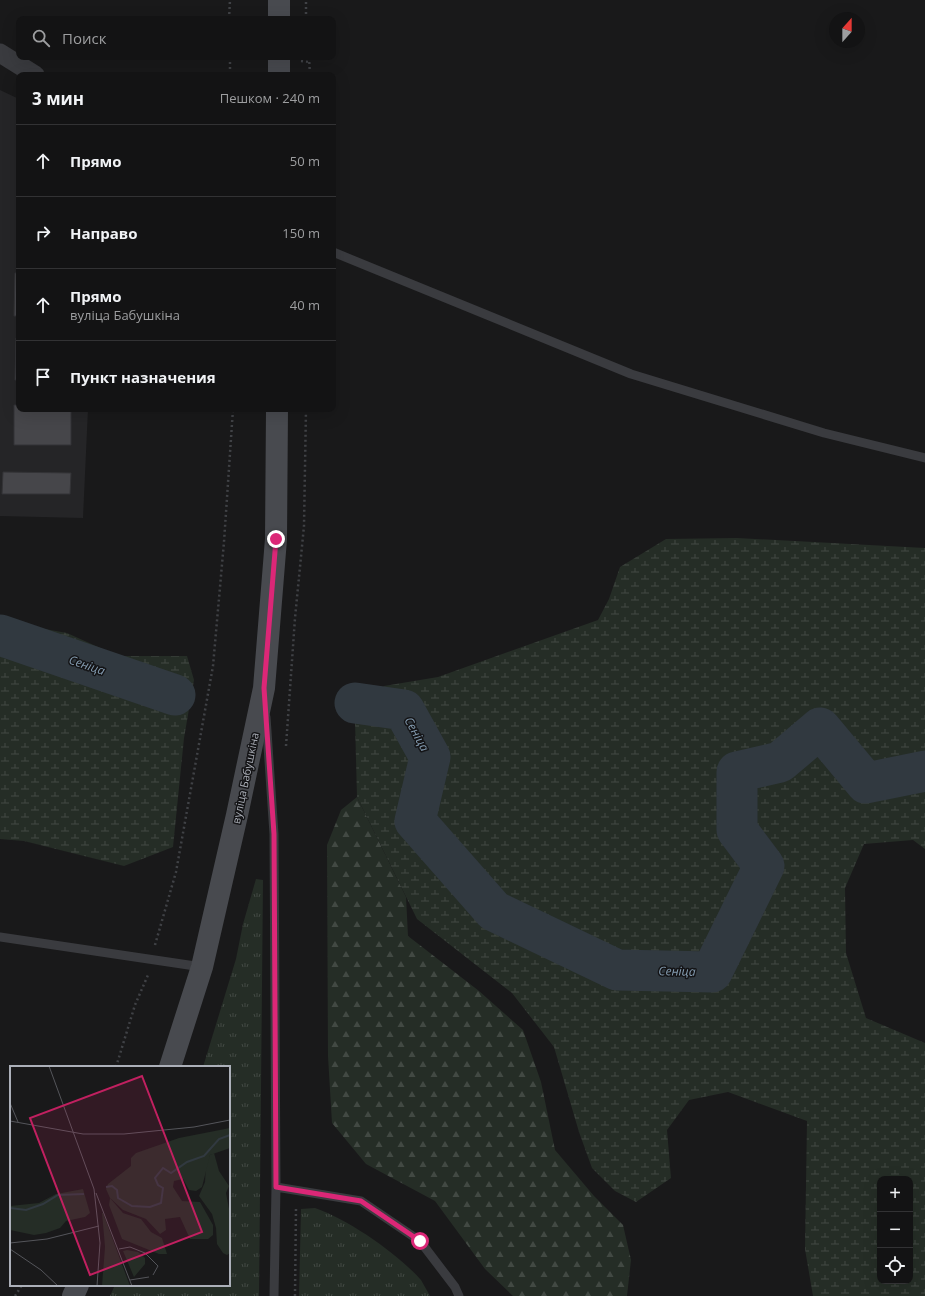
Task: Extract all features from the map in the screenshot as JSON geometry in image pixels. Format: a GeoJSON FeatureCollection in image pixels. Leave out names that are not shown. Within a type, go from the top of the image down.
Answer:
{"type":"FeatureCollection","features":[{"type":"Feature","properties":{"kind":"street"},"geometry":{"type":"LineString","coordinates":[[279,0],[279,16]]}},
{"type":"Feature","properties":{"kind":"street"},"geometry":{"type":"LineString","coordinates":[[0,53],[30,72]]}},
{"type":"Feature","properties":{"kind":"street"},"geometry":{"type":"LineString","coordinates":[[279,60],[279,72]]}},
{"type":"Feature","properties":{"kind":"street","name":"вуліца Бабушкіна"},"geometry":{"type":"LineString","coordinates":[[170,1066],[202,967],[264,688],[276,539],[277,412]]}},
{"type":"Feature","properties":{"kind":"street"},"geometry":{"type":"LineString","coordinates":[[73,1296],[78,1286]]}},
{"type":"Feature","properties":{"kind":"lane"},"geometry":{"type":"LineString","coordinates":[[336,253],[631,374],[824,433],[925,458]]}},
{"type":"Feature","properties":{"kind":"lane"},"geometry":{"type":"LineString","coordinates":[[264,688],[274,834],[276,1187],[274,1296]]}},
{"type":"Feature","properties":{"kind":"lane"},"geometry":{"type":"LineString","coordinates":[[0,937],[202,967]]}},
{"type":"Feature","properties":{"kind":"lane"},"geometry":{"type":"LineString","coordinates":[[276,1187],[361,1201],[420,1241],[455,1287],[459,1296]]}},
{"type":"Feature","properties":{"kind":"path"},"geometry":{"type":"LineString","coordinates":[[229,16],[230,0]]}},
{"type":"Feature","properties":{"kind":"path"},"geometry":{"type":"LineString","coordinates":[[306,0],[306,16]]}},
{"type":"Feature","properties":{"kind":"path"},"geometry":{"type":"LineString","coordinates":[[230,60],[230,72]]}},
{"type":"Feature","properties":{"kind":"path"},"geometry":{"type":"LineString","coordinates":[[309,60],[310,72]]}},
{"type":"Feature","properties":{"kind":"path"},"geometry":{"type":"LineString","coordinates":[[116,1066],[135,1005],[147,979],[176,872],[213,666],[224,542],[233,412]]}},
{"type":"Feature","properties":{"kind":"path"},"geometry":{"type":"LineString","coordinates":[[286,752],[295,618],[304,526],[306,412]]}},
{"type":"Feature","properties":{"kind":"path"},"geometry":{"type":"LineString","coordinates":[[295,1296],[296,1190]]}},
{"type":"Feature","properties":{"kind":"path"},"geometry":{"type":"LineString","coordinates":[[15,1296],[21,1286]]}},
{"type":"Feature","properties":{"kind":"shaded area"},"geometry":{"type":"Polygon","coordinates":[[[0,90],[16,98],[16,412],[88,412],[83,518],[0,516],[0,90]]]}},
{"type":"Feature","properties":{"kind":"green space"},"geometry":{"type":"Polygon","coordinates":[[[737,538],[925,548],[925,849],[913,840],[864,844],[845,888],[846,953],[866,1018],[925,1043],[925,1296],[813,1296],[805,1249],[807,1121],[728,1092],[689,1100],[667,1130],[671,1178],[636,1202],[615,1191],[592,1168],[579,1132],[554,1047],[512,993],[417,919],[357,797],[355,720],[384,686],[438,677],[598,620],[609,599],[620,567],[666,539],[737,538]]]}},
{"type":"Feature","properties":{"kind":"green space"},"geometry":{"type":"Polygon","coordinates":[[[0,621],[67,633],[118,656],[187,656],[194,680],[184,738],[173,847],[124,866],[24,841],[0,839],[0,621]]]}},
{"type":"Feature","properties":{"kind":"green space"},"geometry":{"type":"Polygon","coordinates":[[[357,797],[406,897],[408,936],[479,991],[523,1030],[541,1082],[555,1150],[594,1196],[623,1225],[631,1260],[627,1296],[513,1296],[485,1269],[435,1201],[366,1164],[332,1123],[328,1056],[327,845],[341,810],[357,797]]]}},
{"type":"Feature","properties":{"kind":"green space"},"geometry":{"type":"Polygon","coordinates":[[[256,879],[263,880],[259,1296],[110,1296],[115,1286],[230,1286],[230,1066],[203,1066],[236,959],[243,924],[256,879]]]}},
{"type":"Feature","properties":{"kind":"green space"},"geometry":{"type":"Polygon","coordinates":[[[315,1208],[328,1213],[372,1238],[399,1259],[421,1280],[430,1296],[299,1296],[301,1209],[315,1208]]]}},
{"type":"Feature","properties":{"kind":"building"},"geometry":{"type":"Polygon","coordinates":[[[15,273],[16,273],[16,316],[14,316],[15,273]]]}},
{"type":"Feature","properties":{"kind":"building"},"geometry":{"type":"Polygon","coordinates":[[[16,338],[16,380],[15,380],[16,338]]]}},
{"type":"Feature","properties":{"kind":"building"},"geometry":{"type":"Polygon","coordinates":[[[14,405],[16,405],[16,412],[71,412],[71,445],[14,445],[14,405]]]}},
{"type":"Feature","properties":{"kind":"building"},"geometry":{"type":"Polygon","coordinates":[[[3,472],[71,473],[70,494],[2,494],[3,472]]]}},
{"type":"Feature","properties":{"kind":"waterway","name":"Сеніца"},"geometry":{"type":"LineString","coordinates":[[0,635],[175,695]]}},
{"type":"Feature","properties":{"kind":"waterway","name":"Сеніца"},"geometry":{"type":"LineString","coordinates":[[355,703],[404,710],[430,757],[415,821],[494,911],[617,970],[712,972],[764,866],[737,830],[737,772],[780,762],[820,728],[866,783],[925,771]]}},
{"type":"Feature","properties":{"kind":"route"},"geometry":{"type":"LineString","coordinates":[[276,539],[264,688],[274,834],[276,1187],[361,1201],[420,1241]]}}]}
